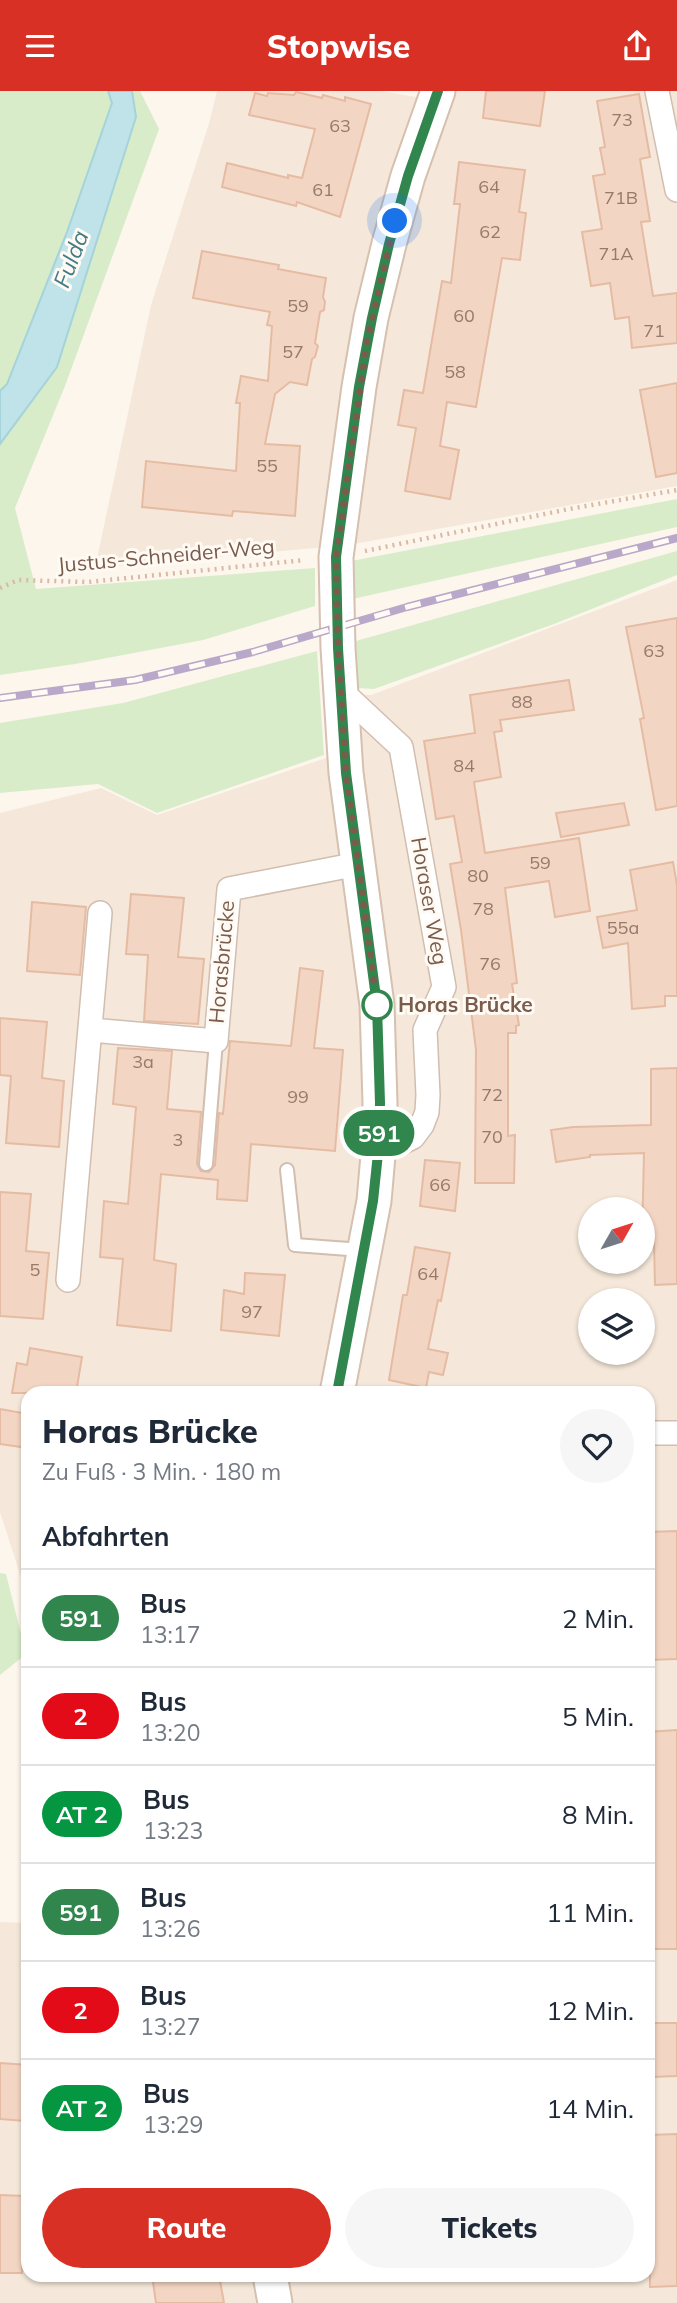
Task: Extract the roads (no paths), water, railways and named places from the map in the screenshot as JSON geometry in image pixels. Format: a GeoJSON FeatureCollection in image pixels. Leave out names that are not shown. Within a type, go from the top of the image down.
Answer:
{"type":"FeatureCollection","features":[{"type":"Feature","properties":{"kind":"main road"},"geometry":{"type":"LineString","coordinates":[[338,1386],[365,1250],[379,1144],[377,1005],[346,773],[338,648],[336,557],[359,387],[372,318],[408,176],[438,91]]}},
{"type":"Feature","properties":{"kind":"main road"},"geometry":{"type":"LineString","coordinates":[[271,2282],[275,2303]]}},
{"type":"Feature","properties":{"kind":"street"},"geometry":{"type":"LineString","coordinates":[[657,91],[677,190]]}},
{"type":"Feature","properties":{"kind":"street","name":"Horaser Weg"},"geometry":{"type":"LineString","coordinates":[[341,690],[401,747],[444,987],[425,1030],[428,1095],[427,1112],[422,1125],[413,1137],[399,1144],[379,1144]]}},
{"type":"Feature","properties":{"kind":"street","name":"Horasbrücke"},"geometry":{"type":"LineString","coordinates":[[91,1030],[216,1041],[229,889],[358,864]]}},
{"type":"Feature","properties":{"kind":"street"},"geometry":{"type":"LineString","coordinates":[[68,1280],[100,913]]}},
{"type":"Feature","properties":{"kind":"street"},"geometry":{"type":"LineString","coordinates":[[655,1433],[677,1433]]}},
{"type":"Feature","properties":{"kind":"lane"},"geometry":{"type":"LineString","coordinates":[[206,1164],[216,1041]]}},
{"type":"Feature","properties":{"kind":"lane"},"geometry":{"type":"LineString","coordinates":[[287,1170],[296,1245],[365,1250]]}},
{"type":"Feature","properties":{"kind":"water","name":"Fulda"},"geometry":{"type":"Polygon","coordinates":[[[108,91],[132,91],[136,117],[57,367],[0,444],[0,391],[7,384],[67,232],[112,103],[108,91]]]}},
{"type":"Feature","properties":{"kind":"railway"},"geometry":{"type":"LineString","coordinates":[[0,698],[135,680],[253,652],[407,607],[677,538]]}},
{"type":"Feature","properties":{"kind":"place","name":"Horas Brücke"},"geometry":{"type":"Point","coordinates":[377,1005]}}]}
